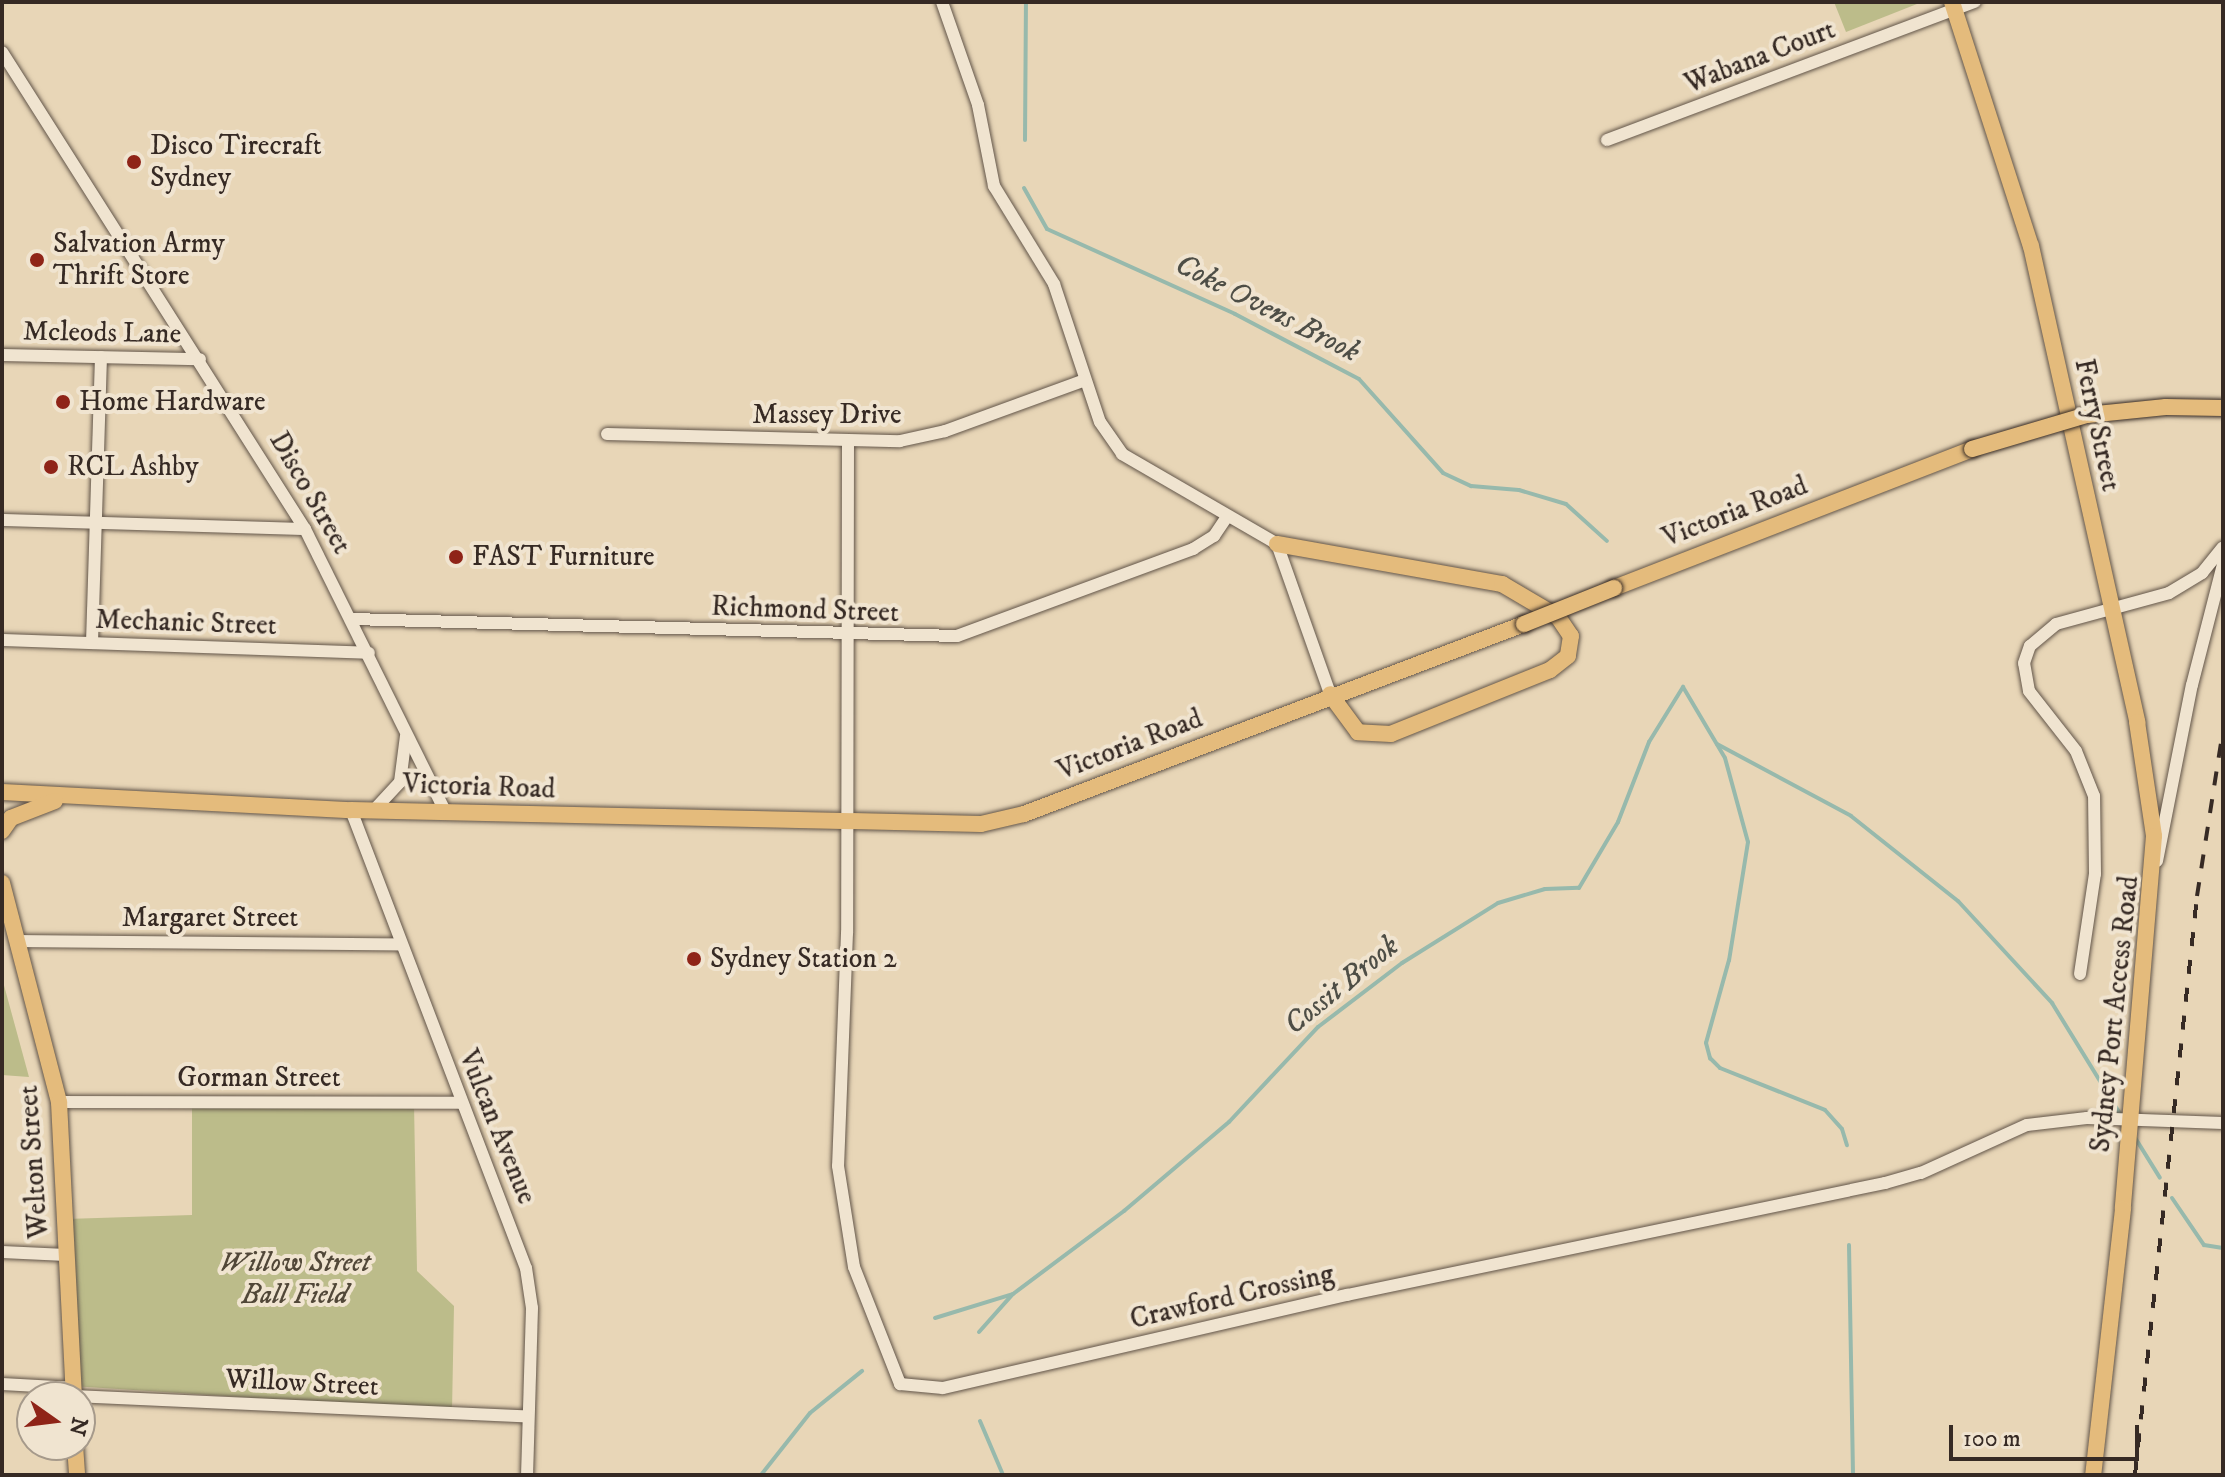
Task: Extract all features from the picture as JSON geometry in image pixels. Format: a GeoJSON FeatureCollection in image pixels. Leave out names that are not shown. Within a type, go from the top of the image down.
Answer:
{"type":"FeatureCollection","features":[{"type":"Feature","properties":{"kind":"main road","name":"Ferry Street"},"geometry":{"type":"LineString","coordinates":[[1953,6],[2031,246],[2144,760],[2154,868]]}},
{"type":"Feature","properties":{"kind":"main road","name":"Victoria Road"},"geometry":{"type":"LineString","coordinates":[[2,792],[351,810],[947,827],[1015,817],[1330,694],[1524,624],[1972,449],[2087,415],[2166,407],[2223,408]]}},
{"type":"Feature","properties":{"kind":"main road"},"geometry":{"type":"LineString","coordinates":[[1277,544],[1502,584],[1558,617],[1571,636],[1568,656],[1550,670],[1391,734],[1358,732],[1330,694]]}},
{"type":"Feature","properties":{"kind":"main road"},"geometry":{"type":"LineString","coordinates":[[2,831],[11,818],[28,809],[72,798]]}},
{"type":"Feature","properties":{"kind":"main road","name":"Sydney Port Access Road"},"geometry":{"type":"LineString","coordinates":[[2093,1475],[2154,868]]}},
{"type":"Feature","properties":{"kind":"main road","name":"Welton Street"},"geometry":{"type":"LineString","coordinates":[[2,883],[59,1102],[73,1381]]}},
{"type":"Feature","properties":{"kind":"street"},"geometry":{"type":"LineString","coordinates":[[942,2],[978,105],[994,186],[1054,284],[1100,422],[1122,454],[1277,544],[1330,694]]}},
{"type":"Feature","properties":{"kind":"street","name":"Wabana Court"},"geometry":{"type":"LineString","coordinates":[[1607,140],[1953,6],[1975,2]]}},
{"type":"Feature","properties":{"kind":"street","name":"Disco Street"},"geometry":{"type":"LineString","coordinates":[[2,52],[200,359],[305,529],[445,811]]}},
{"type":"Feature","properties":{"kind":"street","name":"Mcleods Lane"},"geometry":{"type":"LineString","coordinates":[[2,355],[200,359]]}},
{"type":"Feature","properties":{"kind":"street"},"geometry":{"type":"LineString","coordinates":[[92,643],[101,357]]}},
{"type":"Feature","properties":{"kind":"street","name":"Massey Drive"},"geometry":{"type":"LineString","coordinates":[[607,434],[848,443],[924,437],[1085,380]]}},
{"type":"Feature","properties":{"kind":"street","name":"Crawford Crossing"},"geometry":{"type":"LineString","coordinates":[[848,443],[847,823],[838,1166],[845,1226],[888,1364],[900,1384],[921,1390],[1885,1183],[1921,1173],[2027,1125],[2129,1121],[2223,1123]]}},
{"type":"Feature","properties":{"kind":"street","name":"Richmond Street"},"geometry":{"type":"LineString","coordinates":[[352,619],[939,638],[991,627],[1203,544],[1227,517]]}},
{"type":"Feature","properties":{"kind":"street"},"geometry":{"type":"LineString","coordinates":[[2,520],[305,529]]}},
{"type":"Feature","properties":{"kind":"street"},"geometry":{"type":"LineString","coordinates":[[2080,974],[2095,874],[2094,796],[2076,751],[2029,691],[2024,663],[2030,646],[2056,624],[2146,602],[2188,583],[2223,547]]}},
{"type":"Feature","properties":{"kind":"street","name":"Sydney Port Access Road"},"geometry":{"type":"LineString","coordinates":[[2154,868],[2223,564]]}},
{"type":"Feature","properties":{"kind":"street","name":"Mechanic Street"},"geometry":{"type":"LineString","coordinates":[[2,640],[369,653]]}},
{"type":"Feature","properties":{"kind":"street"},"geometry":{"type":"LineString","coordinates":[[374,810],[400,782],[406,732]]}},
{"type":"Feature","properties":{"kind":"street","name":"Vulcan Avenue"},"geometry":{"type":"LineString","coordinates":[[351,810],[459,1103],[528,1278],[527,1475]]}},
{"type":"Feature","properties":{"kind":"street","name":"Margaret Street"},"geometry":{"type":"LineString","coordinates":[[19,941],[400,944]]}},
{"type":"Feature","properties":{"kind":"street","name":"Gorman Street"},"geometry":{"type":"LineString","coordinates":[[59,1102],[459,1103]]}},
{"type":"Feature","properties":{"kind":"street"},"geometry":{"type":"LineString","coordinates":[[2,1252],[66,1255]]}},
{"type":"Feature","properties":{"kind":"street","name":"Willow Street"},"geometry":{"type":"LineString","coordinates":[[96,1395],[528,1417]]}},
{"type":"Feature","properties":{"kind":"green space"},"geometry":{"type":"Polygon","coordinates":[[[1834,2],[1922,2],[1846,32],[1834,2]]]}},
{"type":"Feature","properties":{"kind":"green space"},"geometry":{"type":"Polygon","coordinates":[[[2,978],[29,1077],[2,1075],[2,978]]]}},
{"type":"Feature","properties":{"kind":"green space","name":"Willow Street Ball Field"},"geometry":{"type":"Polygon","coordinates":[[[192,1102],[414,1103],[417,1271],[454,1306],[452,1411],[96,1388],[96,1381],[72,1381],[66,1219],[192,1215],[192,1102]]]}},
{"type":"Feature","properties":{"kind":"waterway","name":"Coke Ovens Brook"},"geometry":{"type":"LineString","coordinates":[[1025,140],[1026,2]]}},
{"type":"Feature","properties":{"kind":"waterway","name":"Coke Ovens Brook"},"geometry":{"type":"LineString","coordinates":[[1024,188],[1047,229],[1235,314],[1359,379],[1443,473],[1471,486],[1519,490],[1566,504],[1607,541]]}},
{"type":"Feature","properties":{"kind":"waterway","name":"Cossit Brook"},"geometry":{"type":"LineString","coordinates":[[935,1318],[1013,1294],[1124,1211],[1229,1122],[1318,1027],[1402,963],[1498,903],[1545,889],[1579,888],[1618,822],[1649,742],[1683,687],[1725,758],[1748,842],[1729,960],[1706,1043],[1710,1058],[1720,1068],[1825,1110],[1842,1129],[1847,1145]]}},
{"type":"Feature","properties":{"kind":"waterway"},"geometry":{"type":"LineString","coordinates":[[1717,744],[1851,816],[1958,901],[2052,1003],[2121,1115]]}},
{"type":"Feature","properties":{"kind":"waterway"},"geometry":{"type":"LineString","coordinates":[[2134,1136],[2160,1178]]}},
{"type":"Feature","properties":{"kind":"waterway"},"geometry":{"type":"LineString","coordinates":[[2172,1198],[2204,1245],[2223,1248]]}},
{"type":"Feature","properties":{"kind":"waterway"},"geometry":{"type":"LineString","coordinates":[[1849,1245],[1853,1475]]}},
{"type":"Feature","properties":{"kind":"waterway"},"geometry":{"type":"LineString","coordinates":[[979,1332],[1012,1295]]}},
{"type":"Feature","properties":{"kind":"waterway","name":"Cossit Brook"},"geometry":{"type":"LineString","coordinates":[[761,1475],[810,1413],[862,1371]]}},
{"type":"Feature","properties":{"kind":"waterway"},"geometry":{"type":"LineString","coordinates":[[980,1421],[1003,1475]]}},
{"type":"Feature","properties":{"kind":"railway"},"geometry":{"type":"LineString","coordinates":[[2135,1475],[2197,896],[2223,730]]}},
{"type":"Feature","properties":{"kind":"place","name":"Disco Tirecraft Sydney"},"geometry":{"type":"Point","coordinates":[134,162]}},
{"type":"Feature","properties":{"kind":"place","name":"Salvation Army Thrift Store"},"geometry":{"type":"Point","coordinates":[37,260]}},
{"type":"Feature","properties":{"kind":"place","name":"Home Hardware"},"geometry":{"type":"Point","coordinates":[63,402]}},
{"type":"Feature","properties":{"kind":"place","name":"RCL Ashby"},"geometry":{"type":"Point","coordinates":[51,467]}},
{"type":"Feature","properties":{"kind":"place","name":"FAST Furniture"},"geometry":{"type":"Point","coordinates":[456,557]}},
{"type":"Feature","properties":{"kind":"place","name":"Sydney Station 2"},"geometry":{"type":"Point","coordinates":[694,959]}}]}
